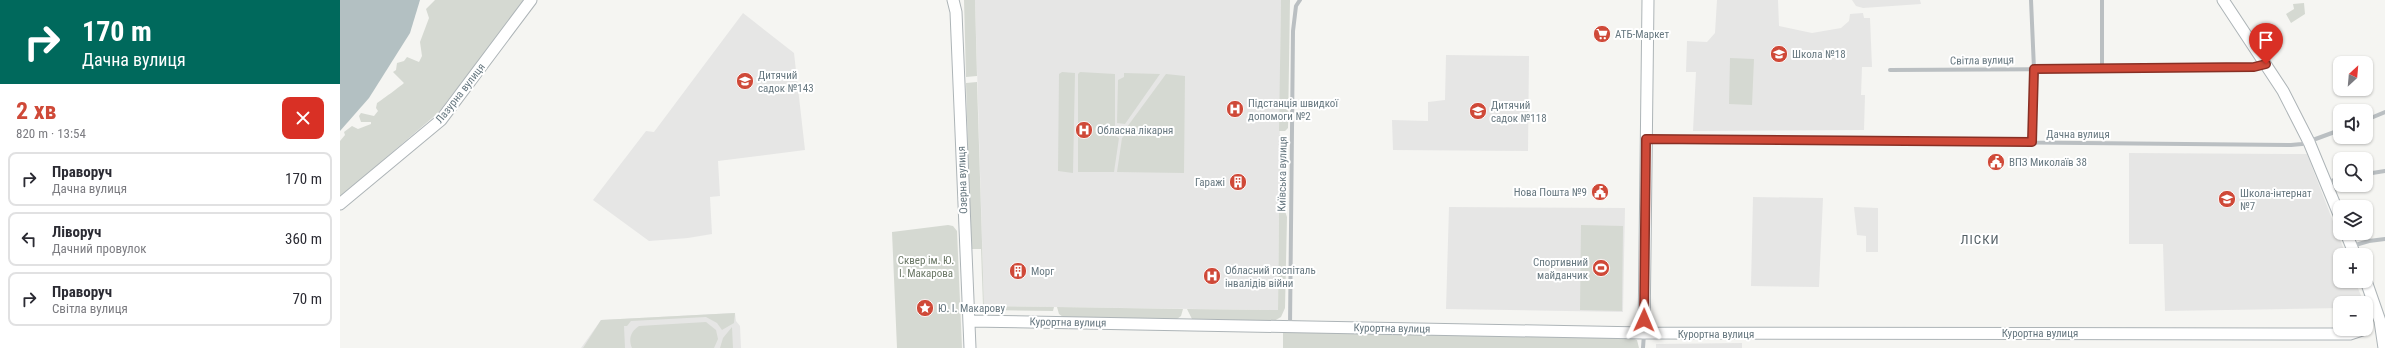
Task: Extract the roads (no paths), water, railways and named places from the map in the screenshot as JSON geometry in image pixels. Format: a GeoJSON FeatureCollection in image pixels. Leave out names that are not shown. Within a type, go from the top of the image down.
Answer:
{"type":"FeatureCollection","features":[{"type":"Feature","properties":{"kind":"street","name":"Лазурна вулиця"},"geometry":{"type":"LineString","coordinates":[[340,204],[441,120],[531,0]]}},
{"type":"Feature","properties":{"kind":"street","name":"Озерна вулиця"},"geometry":{"type":"LineString","coordinates":[[953,0],[956,12],[970,348]]}},
{"type":"Feature","properties":{"kind":"street","name":"Озерна вулиця"},"geometry":{"type":"LineString","coordinates":[[956,12],[959,0]]}},
{"type":"Feature","properties":{"kind":"street","name":"Київська вулиця"},"geometry":{"type":"LineString","coordinates":[[1290,326],[1293,31],[1296,6],[1300,0]]}},
{"type":"Feature","properties":{"kind":"street"},"geometry":{"type":"LineString","coordinates":[[1643,348],[1648,0]]}},
{"type":"Feature","properties":{"kind":"street"},"geometry":{"type":"LineString","coordinates":[[2032,0],[2034,69],[2032,142]]}},
{"type":"Feature","properties":{"kind":"street"},"geometry":{"type":"LineString","coordinates":[[2102,0],[2102,69]]}},
{"type":"Feature","properties":{"kind":"street"},"geometry":{"type":"LineString","coordinates":[[2223,0],[2266,64],[2309,142],[2333,200]]}},
{"type":"Feature","properties":{"kind":"street","name":"Світла вулиця"},"geometry":{"type":"LineString","coordinates":[[1890,70],[2254,67],[2266,64]]}},
{"type":"Feature","properties":{"kind":"street"},"geometry":{"type":"LineString","coordinates":[[2373,117],[2385,112]]}},
{"type":"Feature","properties":{"kind":"street","name":"Дачна вулиця"},"geometry":{"type":"LineString","coordinates":[[1646,139],[2291,145],[2309,142],[2333,133]]}},
{"type":"Feature","properties":{"kind":"street"},"geometry":{"type":"LineString","coordinates":[[2373,173],[2385,171]]}},
{"type":"Feature","properties":{"kind":"street"},"geometry":{"type":"LineString","coordinates":[[2326,183],[2333,180]]}},
{"type":"Feature","properties":{"kind":"street"},"geometry":{"type":"LineString","coordinates":[[2358,248],[2369,241],[2385,239]]}},
{"type":"Feature","properties":{"kind":"street"},"geometry":{"type":"LineString","coordinates":[[2369,288],[2382,320],[2384,348]]}},
{"type":"Feature","properties":{"kind":"street","name":"Курортна вулиця"},"geometry":{"type":"LineString","coordinates":[[2373,325],[2382,320]]}},
{"type":"Feature","properties":{"kind":"street","name":"Курортна вулиця"},"geometry":{"type":"LineString","coordinates":[[969,321],[1644,333],[2333,334]]}},
{"type":"Feature","properties":{"kind":"place","name":"АТБ-Маркет"},"geometry":{"type":"Point","coordinates":[1602,34]}},
{"type":"Feature","properties":{"kind":"place","name":"Школа №18"},"geometry":{"type":"Point","coordinates":[1779,54]}},
{"type":"Feature","properties":{"kind":"place","name":"Дитячий садок №143"},"geometry":{"type":"Point","coordinates":[745,81]}},
{"type":"Feature","properties":{"kind":"place","name":"Підстанція швидкої допомоги №2"},"geometry":{"type":"Point","coordinates":[1235,109]}},
{"type":"Feature","properties":{"kind":"place","name":"Дитячий садок №118"},"geometry":{"type":"Point","coordinates":[1478,111]}},
{"type":"Feature","properties":{"kind":"place","name":"Обласна лікарня"},"geometry":{"type":"Point","coordinates":[1084,130]}},
{"type":"Feature","properties":{"kind":"place","name":"ВПЗ Миколаїв 38"},"geometry":{"type":"Point","coordinates":[1996,162]}},
{"type":"Feature","properties":{"kind":"place","name":"Гаражі"},"geometry":{"type":"Point","coordinates":[1238,182]}},
{"type":"Feature","properties":{"kind":"place","name":"Нова Пошта №9"},"geometry":{"type":"Point","coordinates":[1600,192]}},
{"type":"Feature","properties":{"kind":"place","name":"Школа-інтернат №7"},"geometry":{"type":"Point","coordinates":[2227,199]}},
{"type":"Feature","properties":{"kind":"place","name":"Спортивний майданчик"},"geometry":{"type":"Point","coordinates":[1601,268]}},
{"type":"Feature","properties":{"kind":"place","name":"Морг"},"geometry":{"type":"Point","coordinates":[1018,271]}},
{"type":"Feature","properties":{"kind":"place","name":"Обласний госпіталь інвалідів війни"},"geometry":{"type":"Point","coordinates":[1212,276]}},
{"type":"Feature","properties":{"kind":"place","name":"Ю. І. Макарову"},"geometry":{"type":"Point","coordinates":[925,308]}},
{"type":"Feature","properties":{"kind":"district","name":"ЛІСКИ"},"geometry":{"type":"Point","coordinates":[1980,239]}},
{"type":"Feature","properties":{"kind":"park label","name":"Сквер ім. Ю. І. Макарова"},"geometry":{"type":"Point","coordinates":[926,266]}}]}
